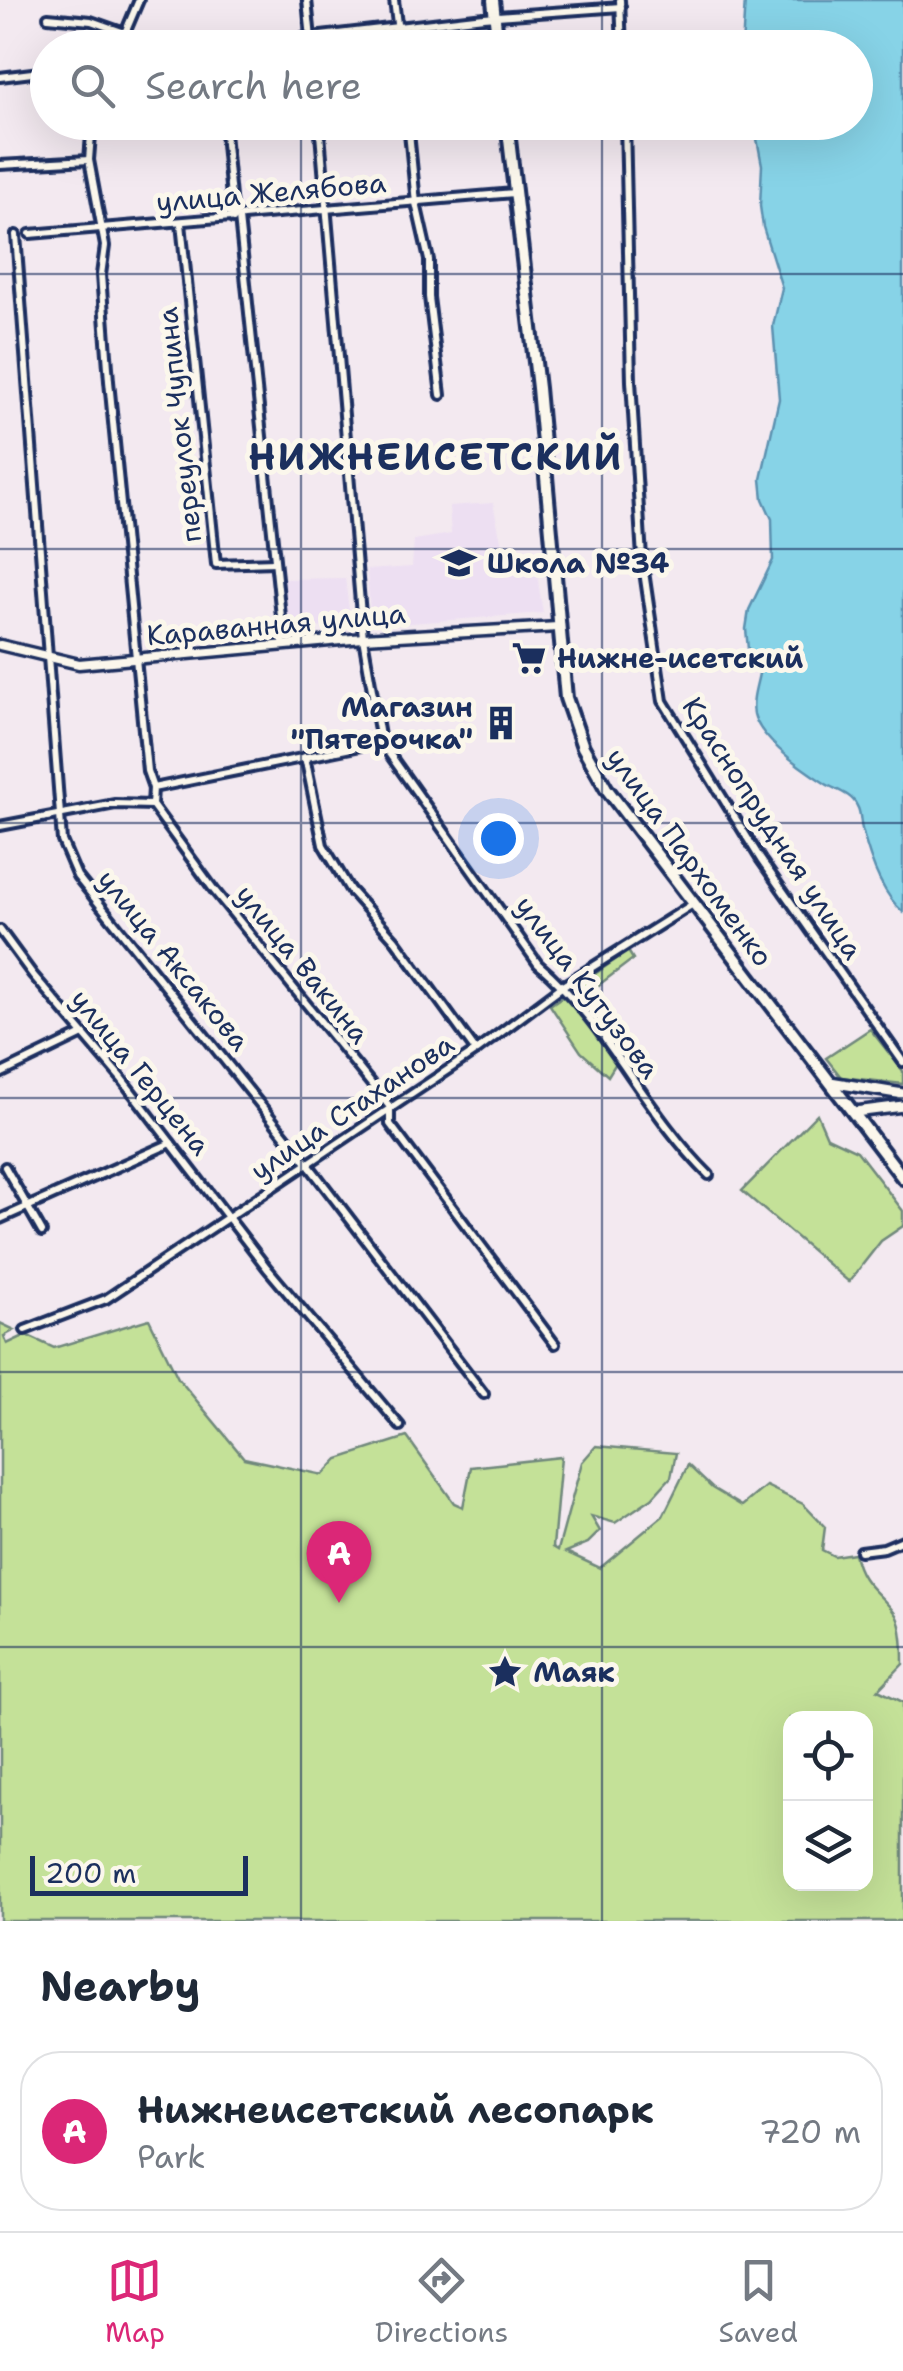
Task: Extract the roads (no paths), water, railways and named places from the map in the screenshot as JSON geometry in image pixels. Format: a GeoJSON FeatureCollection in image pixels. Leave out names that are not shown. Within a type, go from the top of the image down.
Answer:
{"type":"FeatureCollection","features":[{"type":"Feature","properties":{"kind":"main road"},"geometry":{"type":"LineString","coordinates":[[493,0],[496,30]]}},
{"type":"Feature","properties":{"kind":"main road","name":"улица Пархоменко"},"geometry":{"type":"LineString","coordinates":[[509,140],[538,388],[566,698],[582,747],[606,788],[903,1178]]}},
{"type":"Feature","properties":{"kind":"main road"},"geometry":{"type":"LineString","coordinates":[[830,1082],[903,1094]]}},
{"type":"Feature","properties":{"kind":"main road"},"geometry":{"type":"LineString","coordinates":[[855,1112],[903,1106]]}},
{"type":"Feature","properties":{"kind":"street"},"geometry":{"type":"LineString","coordinates":[[127,30],[139,0]]}},
{"type":"Feature","properties":{"kind":"street"},"geometry":{"type":"LineString","coordinates":[[307,0],[310,30]]}},
{"type":"Feature","properties":{"kind":"street"},"geometry":{"type":"LineString","coordinates":[[394,0],[398,30]]}},
{"type":"Feature","properties":{"kind":"street"},"geometry":{"type":"LineString","coordinates":[[363,30],[620,4],[621,30]]}},
{"type":"Feature","properties":{"kind":"street"},"geometry":{"type":"LineString","coordinates":[[48,17],[91,21],[115,30]]}},
{"type":"Feature","properties":{"kind":"street"},"geometry":{"type":"LineString","coordinates":[[0,77],[30,73]]}},
{"type":"Feature","properties":{"kind":"street"},"geometry":{"type":"LineString","coordinates":[[0,826],[115,804],[152,805],[109,381],[101,275],[105,246],[89,160],[91,140]]}},
{"type":"Feature","properties":{"kind":"street"},"geometry":{"type":"LineString","coordinates":[[226,140],[284,645]]}},
{"type":"Feature","properties":{"kind":"street","name":"улица Кутузова"},"geometry":{"type":"LineString","coordinates":[[321,140],[363,638],[381,742],[538,964],[564,985],[680,1147],[708,1175]]}},
{"type":"Feature","properties":{"kind":"street"},"geometry":{"type":"LineString","coordinates":[[410,140],[416,203],[429,260],[429,297],[441,396]]}},
{"type":"Feature","properties":{"kind":"street","name":"Краснопрудная улица"},"geometry":{"type":"LineString","coordinates":[[625,140],[631,381],[642,558],[663,701],[761,860],[903,1062]]}},
{"type":"Feature","properties":{"kind":"street"},"geometry":{"type":"LineString","coordinates":[[0,165],[89,160]]}},
{"type":"Feature","properties":{"kind":"street","name":"улица Желябова"},"geometry":{"type":"LineString","coordinates":[[30,234],[515,193]]}},
{"type":"Feature","properties":{"kind":"street","name":"переулок Чупина"},"geometry":{"type":"LineString","coordinates":[[181,223],[216,564],[275,562]]}},
{"type":"Feature","properties":{"kind":"street","name":"улица Аксакова"},"geometry":{"type":"LineString","coordinates":[[16,234],[62,841],[77,876],[308,1163],[484,1394]]}},
{"type":"Feature","properties":{"kind":"street","name":"Караванная улица"},"geometry":{"type":"LineString","coordinates":[[0,646],[79,664],[363,638],[558,627]]}},
{"type":"Feature","properties":{"kind":"street"},"geometry":{"type":"LineString","coordinates":[[153,788],[381,742]]}},
{"type":"Feature","properties":{"kind":"street"},"geometry":{"type":"LineString","coordinates":[[306,758],[322,845],[350,890],[395,940],[476,1051]]}},
{"type":"Feature","properties":{"kind":"street","name":"улица Вакина"},"geometry":{"type":"LineString","coordinates":[[152,805],[214,890],[390,1108],[390,1124],[555,1344]]}},
{"type":"Feature","properties":{"kind":"street","name":"улица Стаханова"},"geometry":{"type":"LineString","coordinates":[[26,1330],[106,1298],[476,1051],[564,985],[694,904]]}},
{"type":"Feature","properties":{"kind":"street","name":"улица Герцена"},"geometry":{"type":"LineString","coordinates":[[0,931],[227,1217],[400,1426]]}},
{"type":"Feature","properties":{"kind":"street"},"geometry":{"type":"LineString","coordinates":[[0,1074],[83,1034]]}},
{"type":"Feature","properties":{"kind":"street"},"geometry":{"type":"LineString","coordinates":[[0,1219],[171,1143]]}},
{"type":"Feature","properties":{"kind":"street"},"geometry":{"type":"LineString","coordinates":[[5,1167],[42,1232]]}},
{"type":"Feature","properties":{"kind":"street"},"geometry":{"type":"LineString","coordinates":[[860,1551],[884,1548],[903,1540]]}},
{"type":"Feature","properties":{"kind":"water"},"geometry":{"type":"Polygon","coordinates":[[[745,0],[903,0],[903,912],[877,874],[855,802],[784,754],[758,724],[754,696],[760,668],[748,649],[746,629],[749,610],[773,560],[772,519],[763,499],[761,479],[779,399],[773,326],[782,288],[763,227],[762,165],[757,140],[873,140],[873,30],[743,30],[745,0]]]}},
{"type":"Feature","properties":{"kind":"place","name":"Школа №34"},"geometry":{"type":"Point","coordinates":[459,563]}},
{"type":"Feature","properties":{"kind":"place","name":"Нижне-исетский"},"geometry":{"type":"Point","coordinates":[529,658]}},
{"type":"Feature","properties":{"kind":"place","name":"Магазин \"Пятерочка\""},"geometry":{"type":"Point","coordinates":[501,723]}},
{"type":"Feature","properties":{"kind":"place","name":"Нижнеисетский лесопарк"},"geometry":{"type":"Point","coordinates":[339,1603]}},
{"type":"Feature","properties":{"kind":"place","name":"Маяк"},"geometry":{"type":"Point","coordinates":[505,1672]}},
{"type":"Feature","properties":{"kind":"district","name":"НИЖНЕИСЕТСКИЙ"},"geometry":{"type":"Point","coordinates":[436,457]}}]}
